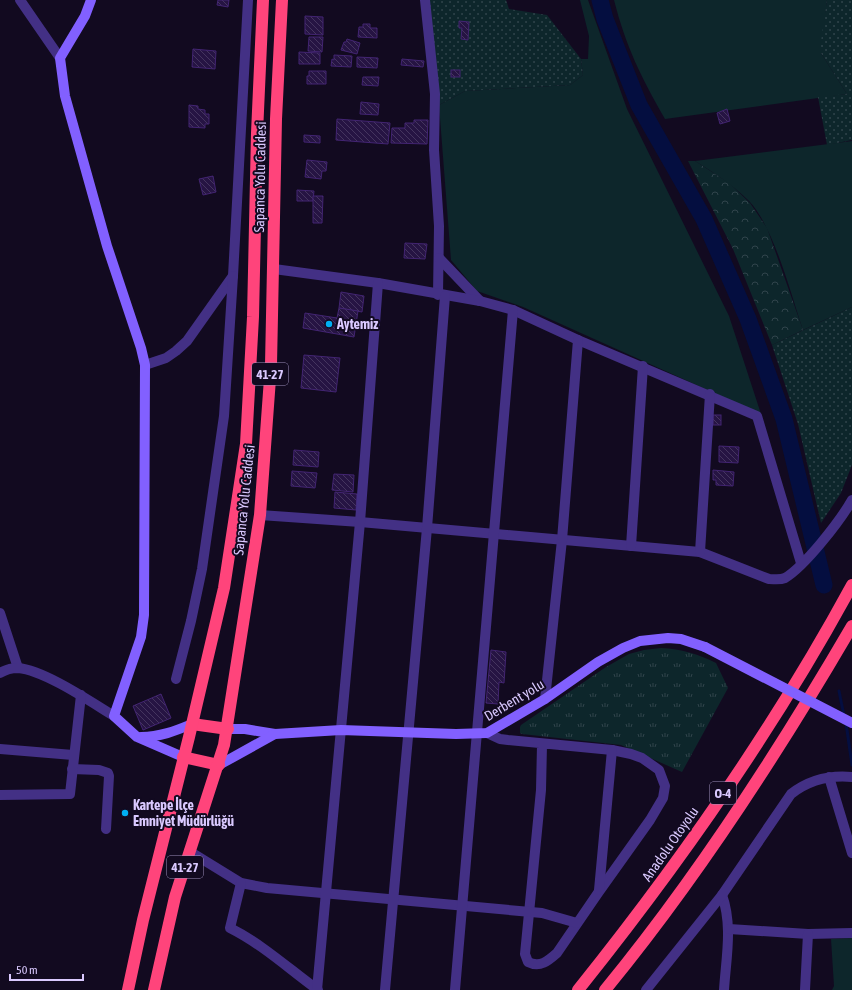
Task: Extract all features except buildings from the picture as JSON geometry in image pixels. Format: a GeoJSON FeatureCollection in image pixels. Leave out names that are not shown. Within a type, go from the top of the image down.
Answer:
{"type":"FeatureCollection","features":[{"type":"Feature","properties":{"kind":"highway","name":"Sapanca Yolu Caddesi"},"geometry":{"type":"LineString","coordinates":[[128,990],[143,920],[224,588],[246,444],[253,317],[257,133],[263,0]]}},
{"type":"Feature","properties":{"kind":"highway","name":"Sapanca Yolu Caddesi"},"geometry":{"type":"LineString","coordinates":[[154,990],[168,925],[189,851],[219,765],[228,729],[260,515],[271,365],[276,119],[282,0]]}},
{"type":"Feature","properties":{"kind":"highway","name":"Anadolu Otoyolu"},"geometry":{"type":"LineString","coordinates":[[578,990],[653,893],[719,801],[783,701],[852,585]]}},
{"type":"Feature","properties":{"kind":"highway","name":"O-4"},"geometry":{"type":"LineString","coordinates":[[605,990],[631,958],[737,811],[798,719],[852,626]]}},
{"type":"Feature","properties":{"kind":"highway"},"geometry":{"type":"LineString","coordinates":[[192,724],[228,729]]}},
{"type":"Feature","properties":{"kind":"highway"},"geometry":{"type":"LineString","coordinates":[[183,757],[219,765]]}},
{"type":"Feature","properties":{"kind":"street"},"geometry":{"type":"LineString","coordinates":[[20,0],[60,58],[65,96],[77,140],[145,365],[144,615],[141,637],[114,716]]}},
{"type":"Feature","properties":{"kind":"street"},"geometry":{"type":"LineString","coordinates":[[60,58],[85,16],[90,0]]}},
{"type":"Feature","properties":{"kind":"street"},"geometry":{"type":"LineString","coordinates":[[176,679],[191,621],[202,569],[222,432],[233,276],[248,0]]}},
{"type":"Feature","properties":{"kind":"street"},"geometry":{"type":"LineString","coordinates":[[384,990],[394,898],[427,528],[442,296],[434,150],[435,94],[425,0]]}},
{"type":"Feature","properties":{"kind":"street"},"geometry":{"type":"LineString","coordinates":[[439,258],[480,301]]}},
{"type":"Feature","properties":{"kind":"street"},"geometry":{"type":"LineString","coordinates":[[274,269],[378,283],[442,296],[480,301],[513,310],[578,340],[710,394],[757,416],[801,563]]}},
{"type":"Feature","properties":{"kind":"street"},"geometry":{"type":"LineString","coordinates":[[145,365],[166,358],[187,340],[233,276]]}},
{"type":"Feature","properties":{"kind":"street"},"geometry":{"type":"LineString","coordinates":[[241,883],[230,928],[260,944],[293,973],[318,990],[360,522],[378,283]]}},
{"type":"Feature","properties":{"kind":"street"},"geometry":{"type":"LineString","coordinates":[[455,990],[462,905],[482,733],[494,534],[513,310]]}},
{"type":"Feature","properties":{"kind":"street"},"geometry":{"type":"LineString","coordinates":[[545,698],[562,540],[578,340]]}},
{"type":"Feature","properties":{"kind":"street"},"geometry":{"type":"LineString","coordinates":[[631,546],[644,366]]}},
{"type":"Feature","properties":{"kind":"street"},"geometry":{"type":"LineString","coordinates":[[700,552],[710,394]]}},
{"type":"Feature","properties":{"kind":"street"},"geometry":{"type":"LineString","coordinates":[[260,515],[360,522],[700,552],[769,579],[777,580],[783,578],[811,554],[852,500]]}},
{"type":"Feature","properties":{"kind":"street"},"geometry":{"type":"LineString","coordinates":[[0,613],[18,668]]}},
{"type":"Feature","properties":{"kind":"street","name":"Derbent yolu"},"geometry":{"type":"LineString","coordinates":[[275,734],[341,730],[482,733],[545,698],[598,662],[623,648],[640,641],[668,638],[681,639],[705,647],[852,722]]}},
{"type":"Feature","properties":{"kind":"street"},"geometry":{"type":"LineString","coordinates":[[0,673],[18,668],[34,673],[81,695],[114,716],[137,737],[183,757]]}},
{"type":"Feature","properties":{"kind":"street"},"geometry":{"type":"LineString","coordinates":[[0,795],[70,794],[73,755],[81,695]]}},
{"type":"Feature","properties":{"kind":"street"},"geometry":{"type":"LineString","coordinates":[[137,737],[152,737],[165,734],[192,724]]}},
{"type":"Feature","properties":{"kind":"street"},"geometry":{"type":"LineString","coordinates":[[228,729],[246,729],[275,734]]}},
{"type":"Feature","properties":{"kind":"street"},"geometry":{"type":"LineString","coordinates":[[482,733],[500,739],[542,745],[612,750],[642,758],[654,765],[659,770],[663,778],[665,791],[650,820],[599,890],[558,953],[544,963],[532,964],[528,962],[525,954],[541,790],[542,745]]}},
{"type":"Feature","properties":{"kind":"street"},"geometry":{"type":"LineString","coordinates":[[219,765],[275,734]]}},
{"type":"Feature","properties":{"kind":"street"},"geometry":{"type":"LineString","coordinates":[[0,749],[73,755]]}},
{"type":"Feature","properties":{"kind":"street"},"geometry":{"type":"LineString","coordinates":[[599,890],[612,750]]}},
{"type":"Feature","properties":{"kind":"street"},"geometry":{"type":"LineString","coordinates":[[72,769],[99,770],[108,773],[106,829]]}},
{"type":"Feature","properties":{"kind":"street"},"geometry":{"type":"LineString","coordinates":[[646,990],[722,895],[791,794],[806,784],[829,777],[847,776]]}},
{"type":"Feature","properties":{"kind":"street"},"geometry":{"type":"LineString","coordinates":[[829,777],[852,853]]}},
{"type":"Feature","properties":{"kind":"street"},"geometry":{"type":"LineString","coordinates":[[189,851],[241,883],[267,888],[528,911],[559,917],[577,923]]}},
{"type":"Feature","properties":{"kind":"street"},"geometry":{"type":"LineString","coordinates":[[722,895],[729,929],[724,990]]}},
{"type":"Feature","properties":{"kind":"street"},"geometry":{"type":"LineString","coordinates":[[729,929],[808,934],[852,933]]}},
{"type":"Feature","properties":{"kind":"street"},"geometry":{"type":"LineString","coordinates":[[806,990],[808,934]]}},
{"type":"Feature","properties":{"kind":"street"},"geometry":{"type":"LineString","coordinates":[[657,990],[658,976]]}},
{"type":"Feature","properties":{"kind":"green space"},"geometry":{"type":"Polygon","coordinates":[[[425,0],[506,0],[509,9],[547,15],[581,59],[583,75],[570,85],[465,91],[439,105],[425,0]]]}},
{"type":"Feature","properties":{"kind":"green space"},"geometry":{"type":"Polygon","coordinates":[[[580,0],[588,0],[627,109],[729,316],[761,414],[523,307],[477,291],[451,260],[439,105],[465,91],[570,85],[583,75],[581,59],[588,59],[589,36],[580,0]]]}},
{"type":"Feature","properties":{"kind":"green space"},"geometry":{"type":"Polygon","coordinates":[[[614,0],[827,0],[821,53],[847,94],[665,119],[629,47],[614,0]]]}},
{"type":"Feature","properties":{"kind":"green space"},"geometry":{"type":"Polygon","coordinates":[[[827,0],[852,0],[852,140],[827,145],[818,97],[847,94],[821,53],[821,41],[827,0]]]}},
{"type":"Feature","properties":{"kind":"green space"},"geometry":{"type":"Polygon","coordinates":[[[852,141],[852,307],[803,330],[781,262],[774,244],[758,213],[749,201],[736,190],[695,161],[852,141]]]}},
{"type":"Feature","properties":{"kind":"green space"},"geometry":{"type":"Polygon","coordinates":[[[688,161],[695,161],[729,183],[750,203],[767,228],[803,330],[772,345],[733,249],[688,161]]]}},
{"type":"Feature","properties":{"kind":"green space"},"geometry":{"type":"Polygon","coordinates":[[[852,307],[852,465],[841,493],[821,523],[798,424],[772,345],[852,307]]]}},
{"type":"Feature","properties":{"kind":"green space"},"geometry":{"type":"Polygon","coordinates":[[[661,648],[689,652],[716,663],[728,688],[682,772],[621,745],[520,733],[521,725],[606,667],[629,654],[661,648]]]}},
{"type":"Feature","properties":{"kind":"green space"},"geometry":{"type":"Polygon","coordinates":[[[852,938],[852,990],[832,990],[834,986],[831,939],[852,938]]]}},
{"type":"Feature","properties":{"kind":"waterway"},"geometry":{"type":"LineString","coordinates":[[600,0],[605,19],[639,105],[704,219],[748,319],[784,419],[824,585]]}},
{"type":"Feature","properties":{"kind":"waterway"},"geometry":{"type":"LineString","coordinates":[[839,691],[844,716]]}},
{"type":"Feature","properties":{"kind":"waterway"},"geometry":{"type":"LineString","coordinates":[[846,723],[852,765]]}},
{"type":"Feature","properties":{"kind":"place","name":"Aytemiz"},"geometry":{"type":"Point","coordinates":[329,324]}},
{"type":"Feature","properties":{"kind":"place","name":"Kartepe İlçe Emniyet Müdürlüğü"},"geometry":{"type":"Point","coordinates":[125,813]}}]}
